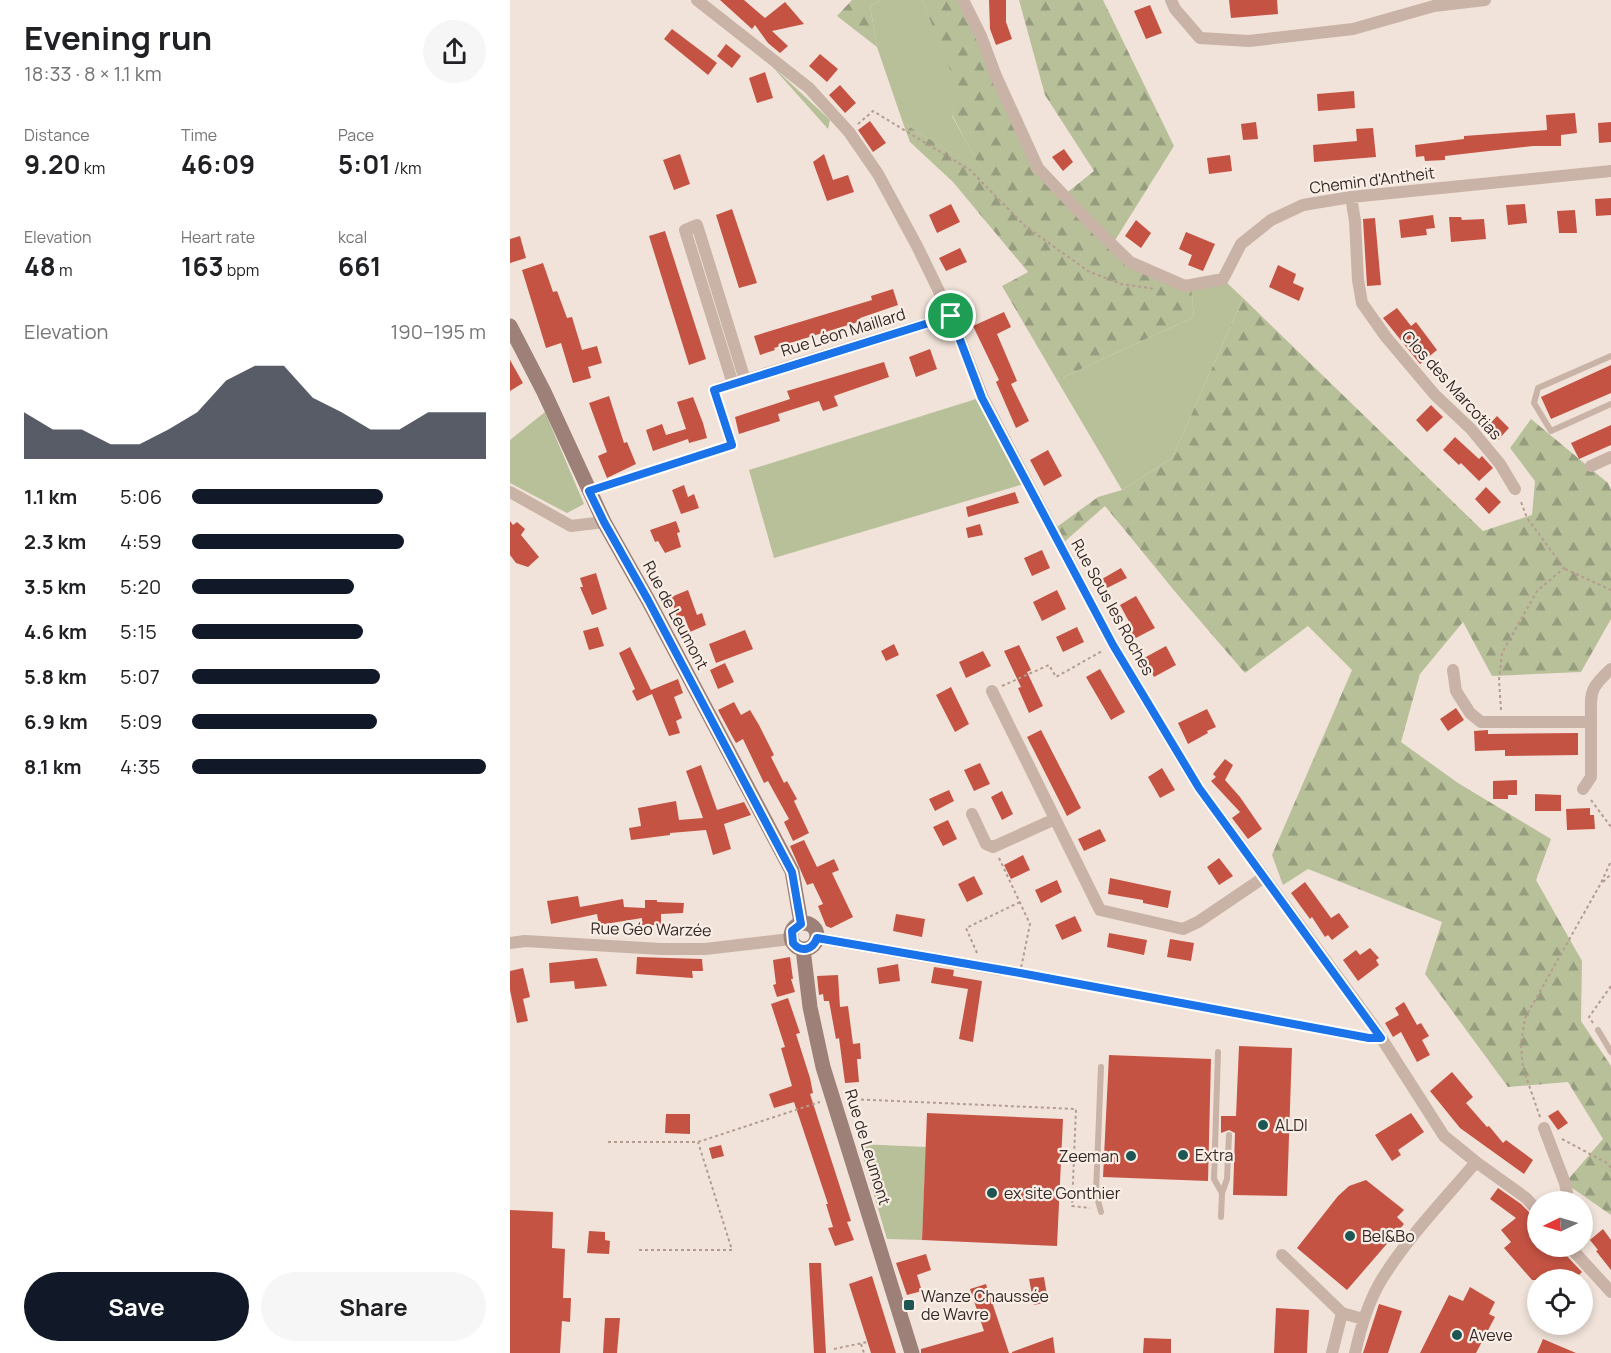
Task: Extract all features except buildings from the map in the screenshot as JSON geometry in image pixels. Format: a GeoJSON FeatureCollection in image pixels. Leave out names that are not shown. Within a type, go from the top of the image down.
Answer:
{"type":"FeatureCollection","features":[{"type":"Feature","properties":{"kind":"street","name":"Rue Sous les Roches"},"geometry":{"type":"LineString","coordinates":[[696,0],[809,88],[849,132],[878,174],[912,236],[951,316],[982,398],[1113,645],[1199,788],[1381,1038],[1444,1136],[1527,1199]]}},
{"type":"Feature","properties":{"kind":"street","name":"Chemin d'Antheit"},"geometry":{"type":"LineString","coordinates":[[963,0],[1038,168],[1090,224],[1130,262],[1185,285],[1223,279],[1241,244],[1271,219],[1303,205],[1351,197],[1611,171]]}},
{"type":"Feature","properties":{"kind":"street"},"geometry":{"type":"LineString","coordinates":[[1171,0],[1175,9],[1200,38],[1248,41],[1353,29],[1434,6],[1485,0]]}},
{"type":"Feature","properties":{"kind":"street","name":"Clos des Marcotias"},"geometry":{"type":"LineString","coordinates":[[1351,197],[1362,303],[1386,337],[1435,395],[1471,429],[1500,464],[1515,489]]}},
{"type":"Feature","properties":{"kind":"street"},"geometry":{"type":"LineString","coordinates":[[697,225],[739,382],[686,230],[697,225]]}},
{"type":"Feature","properties":{"kind":"street","name":"Rue Léon Maillard"},"geometry":{"type":"LineString","coordinates":[[719,388],[951,316]]}},
{"type":"Feature","properties":{"kind":"street","name":"Rue de Leumont"},"geometry":{"type":"LineString","coordinates":[[510,326],[544,392],[604,522],[648,600],[792,872],[801,924]]}},
{"type":"Feature","properties":{"kind":"street"},"geometry":{"type":"LineString","coordinates":[[1591,466],[1611,457]]}},
{"type":"Feature","properties":{"kind":"street"},"geometry":{"type":"LineString","coordinates":[[510,492],[571,526],[604,522]]}},
{"type":"Feature","properties":{"kind":"street"},"geometry":{"type":"LineString","coordinates":[[1583,789],[1591,777],[1591,693],[1594,685],[1611,669]]}},
{"type":"Feature","properties":{"kind":"street"},"geometry":{"type":"LineString","coordinates":[[1453,670],[1456,691],[1475,719],[1482,722],[1591,722]]}},
{"type":"Feature","properties":{"kind":"street"},"geometry":{"type":"LineString","coordinates":[[992,691],[1100,910],[1183,929],[1198,922],[1263,878]]}},
{"type":"Feature","properties":{"kind":"street"},"geometry":{"type":"LineString","coordinates":[[972,814],[986,844],[993,847],[1055,819]]}},
{"type":"Feature","properties":{"kind":"street"},"geometry":{"type":"LineString","coordinates":[[805,923],[813,926],[817,938],[812,946],[803,949],[796,946],[791,939],[794,928],[805,923]]}},
{"type":"Feature","properties":{"kind":"street"},"geometry":{"type":"LineString","coordinates":[[817,938],[1001,970]]}},
{"type":"Feature","properties":{"kind":"street","name":"Rue Géo Warzée"},"geometry":{"type":"LineString","coordinates":[[510,943],[525,941],[695,949],[791,939]]}},
{"type":"Feature","properties":{"kind":"street","name":"Rue de Leumont"},"geometry":{"type":"LineString","coordinates":[[803,949],[810,1007],[823,1067],[912,1353]]}},
{"type":"Feature","properties":{"kind":"street"},"geometry":{"type":"LineString","coordinates":[[1544,1128],[1567,1191]]}},
{"type":"Feature","properties":{"kind":"street"},"geometry":{"type":"LineString","coordinates":[[1355,1353],[1363,1319],[1381,1281],[1400,1253],[1476,1162]]}},
{"type":"Feature","properties":{"kind":"street"},"geometry":{"type":"LineString","coordinates":[[1282,1255],[1342,1313],[1363,1319]]}},
{"type":"Feature","properties":{"kind":"street"},"geometry":{"type":"LineString","coordinates":[[1579,1257],[1611,1292]]}},
{"type":"Feature","properties":{"kind":"street"},"geometry":{"type":"LineString","coordinates":[[1332,1353],[1342,1313]]}},
{"type":"Feature","properties":{"kind":"lane"},"geometry":{"type":"LineString","coordinates":[[1611,356],[1538,388],[1534,403],[1551,431],[1611,404]]}},
{"type":"Feature","properties":{"kind":"lane"},"geometry":{"type":"LineString","coordinates":[[1598,1030],[1611,1052]]}},
{"type":"Feature","properties":{"kind":"lane"},"geometry":{"type":"LineString","coordinates":[[1218,1052],[1214,1179],[1222,1193]]}},
{"type":"Feature","properties":{"kind":"lane"},"geometry":{"type":"LineString","coordinates":[[1101,1067],[1096,1193],[1101,1212]]}},
{"type":"Feature","properties":{"kind":"lane"},"geometry":{"type":"LineString","coordinates":[[1221,1217],[1222,1193],[1227,1179],[1229,1135]]}},
{"type":"Feature","properties":{"kind":"path"},"geometry":{"type":"LineString","coordinates":[[849,132],[873,111],[970,170],[1025,226],[1088,271],[1121,284],[1159,289]]}},
{"type":"Feature","properties":{"kind":"path"},"geometry":{"type":"LineString","coordinates":[[589,491],[732,445],[714,390],[719,388]]}},
{"type":"Feature","properties":{"kind":"path"},"geometry":{"type":"LineString","coordinates":[[1515,489],[1527,518],[1564,568],[1611,590]]}},
{"type":"Feature","properties":{"kind":"path"},"geometry":{"type":"LineString","coordinates":[[1502,722],[1499,680],[1502,653],[1537,591],[1564,568]]}},
{"type":"Feature","properties":{"kind":"path"},"geometry":{"type":"LineString","coordinates":[[992,691],[1049,665],[1056,677],[1113,645]]}},
{"type":"Feature","properties":{"kind":"path"},"geometry":{"type":"LineString","coordinates":[[1583,789],[1611,826]]}},
{"type":"Feature","properties":{"kind":"path"},"geometry":{"type":"LineString","coordinates":[[993,847],[1030,924],[1020,973]]}},
{"type":"Feature","properties":{"kind":"path"},"geometry":{"type":"LineString","coordinates":[[1611,861],[1601,884],[1526,1018],[1521,1044],[1524,1068],[1544,1128],[1607,1163],[1611,1168]]}},
{"type":"Feature","properties":{"kind":"path"},"geometry":{"type":"LineString","coordinates":[[1601,884],[1611,874]]}},
{"type":"Feature","properties":{"kind":"path"},"geometry":{"type":"LineString","coordinates":[[982,967],[966,928],[1020,902]]}},
{"type":"Feature","properties":{"kind":"path"},"geometry":{"type":"LineString","coordinates":[[1001,970],[1335,1032],[1381,1038]]}},
{"type":"Feature","properties":{"kind":"path"},"geometry":{"type":"LineString","coordinates":[[1591,1013],[1611,986]]}},
{"type":"Feature","properties":{"kind":"path"},"geometry":{"type":"LineString","coordinates":[[608,1142],[698,1142],[833,1098],[1076,1109],[1072,1206],[1101,1212]]}},
{"type":"Feature","properties":{"kind":"path"},"geometry":{"type":"LineString","coordinates":[[639,1250],[732,1250],[698,1142]]}},
{"type":"Feature","properties":{"kind":"path"},"geometry":{"type":"LineString","coordinates":[[834,1349],[867,1342]]}},
{"type":"Feature","properties":{"kind":"path"},"geometry":{"type":"LineString","coordinates":[[861,1344],[864,1353]]}},
{"type":"Feature","properties":{"kind":"green space"},"geometry":{"type":"Polygon","coordinates":[[[852,0],[881,0],[870,6],[877,47],[837,16],[852,0]]]}},
{"type":"Feature","properties":{"kind":"green space"},"geometry":{"type":"Polygon","coordinates":[[[881,0],[922,0],[957,84],[952,116],[983,172],[903,123],[877,47],[870,6],[881,0]]]}},
{"type":"Feature","properties":{"kind":"green space"},"geometry":{"type":"Polygon","coordinates":[[[922,0],[963,0],[1038,168],[1064,195],[1094,171],[1045,95],[1019,0],[1103,0],[1174,146],[1112,245],[1130,262],[1191,285],[1194,317],[1057,380],[1002,286],[1028,272],[953,182],[910,142],[903,123],[982,171],[952,115],[956,84],[922,0]]]}},
{"type":"Feature","properties":{"kind":"green space"},"geometry":{"type":"Polygon","coordinates":[[[770,64],[830,120],[828,129],[770,64]]]}},
{"type":"Feature","properties":{"kind":"green space"},"geometry":{"type":"Polygon","coordinates":[[[1223,279],[1243,298],[1172,458],[1122,490],[1057,380],[1194,317],[1191,285],[1223,279]]]}},
{"type":"Feature","properties":{"kind":"green space"},"geometry":{"type":"Polygon","coordinates":[[[1243,298],[1483,531],[1532,515],[1535,481],[1510,448],[1531,419],[1608,483],[1611,490],[1611,619],[1581,672],[1492,676],[1463,622],[1420,674],[1401,742],[1458,783],[1551,839],[1536,880],[1582,961],[1581,1021],[1611,1066],[1611,1215],[1593,1202],[1593,1191],[1576,1191],[1565,1183],[1603,1139],[1568,1082],[1508,1087],[1425,974],[1442,922],[1308,869],[1283,885],[1272,855],[1352,670],[1308,626],[1245,673],[1105,506],[1063,543],[1054,529],[1098,497],[1122,490],[1172,458],[1243,298]]]}},
{"type":"Feature","properties":{"kind":"green space"},"geometry":{"type":"Polygon","coordinates":[[[976,399],[1024,484],[774,558],[749,470],[976,399]]]}},
{"type":"Feature","properties":{"kind":"green space"},"geometry":{"type":"Polygon","coordinates":[[[545,412],[584,504],[567,513],[510,483],[510,440],[545,412]]]}},
{"type":"Feature","properties":{"kind":"green space"},"geometry":{"type":"Polygon","coordinates":[[[859,1144],[926,1147],[922,1240],[887,1239],[859,1144]]]}},
{"type":"Feature","properties":{"kind":"place","name":"ALDI"},"geometry":{"type":"Point","coordinates":[1263,1125]}},
{"type":"Feature","properties":{"kind":"place","name":"Extra"},"geometry":{"type":"Point","coordinates":[1183,1155]}},
{"type":"Feature","properties":{"kind":"place","name":"Zeeman"},"geometry":{"type":"Point","coordinates":[1131,1156]}},
{"type":"Feature","properties":{"kind":"place","name":"ex site Gonthier"},"geometry":{"type":"Point","coordinates":[992,1193]}},
{"type":"Feature","properties":{"kind":"place","name":"Bel&Bo"},"geometry":{"type":"Point","coordinates":[1350,1236]}},
{"type":"Feature","properties":{"kind":"place","name":"Wanze Chaussée de Wavre"},"geometry":{"type":"Point","coordinates":[909,1305]}},
{"type":"Feature","properties":{"kind":"place","name":"Aveve"},"geometry":{"type":"Point","coordinates":[1457,1335]}},
{"type":"Feature","properties":{"kind":"route"},"geometry":{"type":"LineString","coordinates":[[951,316],[982,398],[1113,645],[1199,788],[1381,1038],[1369,1038],[817,938],[807,949],[799,948],[793,943],[792,931],[801,924],[792,872],[589,491],[732,445],[714,390],[951,316]]}}]}
